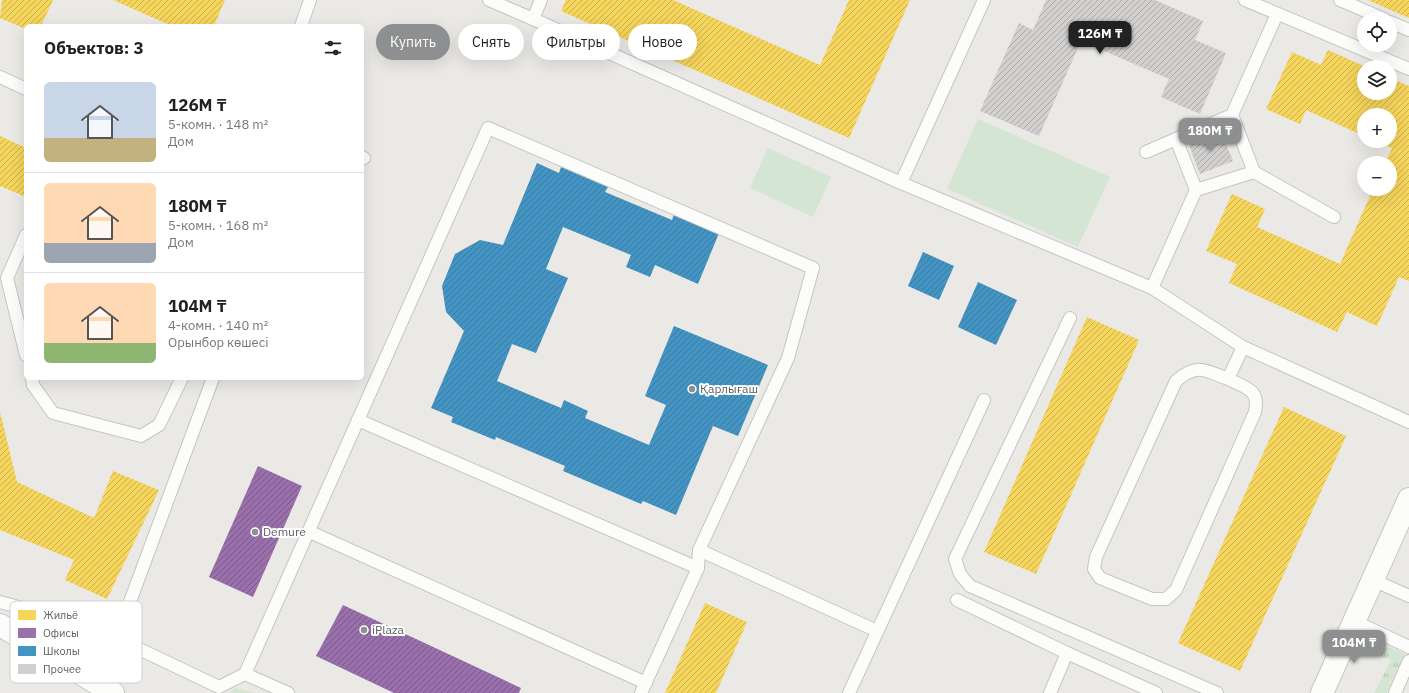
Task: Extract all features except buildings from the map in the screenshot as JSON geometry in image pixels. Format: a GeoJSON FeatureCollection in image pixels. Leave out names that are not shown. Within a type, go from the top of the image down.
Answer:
{"type":"FeatureCollection","features":[{"type":"Feature","properties":{"kind":"street"},"geometry":{"type":"LineString","coordinates":[[1322,693],[1409,498]]}},
{"type":"Feature","properties":{"kind":"street"},"geometry":{"type":"LineString","coordinates":[[0,625],[10,631]]}},
{"type":"Feature","properties":{"kind":"street"},"geometry":{"type":"LineString","coordinates":[[96,683],[113,693]]}},
{"type":"Feature","properties":{"kind":"lane"},"geometry":{"type":"LineString","coordinates":[[302,24],[310,0]]}},
{"type":"Feature","properties":{"kind":"lane"},"geometry":{"type":"LineString","coordinates":[[489,0],[901,183],[1152,288],[1243,347],[1409,422]]}},
{"type":"Feature","properties":{"kind":"lane"},"geometry":{"type":"LineString","coordinates":[[532,19],[541,0]]}},
{"type":"Feature","properties":{"kind":"lane"},"geometry":{"type":"LineString","coordinates":[[901,183],[984,0]]}},
{"type":"Feature","properties":{"kind":"lane"},"geometry":{"type":"LineString","coordinates":[[1245,0],[1409,69]]}},
{"type":"Feature","properties":{"kind":"lane"},"geometry":{"type":"LineString","coordinates":[[1340,0],[1368,12]]}},
{"type":"Feature","properties":{"kind":"lane"},"geometry":{"type":"LineString","coordinates":[[1146,152],[1232,115],[1277,14]]}},
{"type":"Feature","properties":{"kind":"lane"},"geometry":{"type":"LineString","coordinates":[[1397,25],[1409,30]]}},
{"type":"Feature","properties":{"kind":"lane"},"geometry":{"type":"LineString","coordinates":[[0,77],[24,88]]}},
{"type":"Feature","properties":{"kind":"lane"},"geometry":{"type":"LineString","coordinates":[[1232,115],[1254,172],[1334,218]]}},
{"type":"Feature","properties":{"kind":"lane"},"geometry":{"type":"LineString","coordinates":[[142,651],[217,690],[245,674],[310,532],[358,420],[488,128],[814,268],[788,358],[699,550],[698,568],[644,688],[310,532]]}},
{"type":"Feature","properties":{"kind":"lane"},"geometry":{"type":"LineString","coordinates":[[1152,288],[1196,190],[1176,139]]}},
{"type":"Feature","properties":{"kind":"lane"},"geometry":{"type":"LineString","coordinates":[[1196,190],[1254,172]]}},
{"type":"Feature","properties":{"kind":"lane"},"geometry":{"type":"LineString","coordinates":[[24,240],[7,278],[24,347]]}},
{"type":"Feature","properties":{"kind":"lane"},"geometry":{"type":"LineString","coordinates":[[1070,318],[955,559],[960,574],[970,586],[1217,693]]}},
{"type":"Feature","properties":{"kind":"lane"},"geometry":{"type":"LineString","coordinates":[[1228,379],[1243,347]]}},
{"type":"Feature","properties":{"kind":"lane"},"geometry":{"type":"LineString","coordinates":[[1204,370],[1228,379],[1253,392],[1258,401],[1255,412],[1176,590],[1166,599],[1152,600],[1100,578],[1094,569],[1096,557],[1176,381],[1188,371],[1204,370]]}},
{"type":"Feature","properties":{"kind":"lane"},"geometry":{"type":"LineString","coordinates":[[32,380],[33,385],[53,413],[142,436],[159,425],[181,380]]}},
{"type":"Feature","properties":{"kind":"lane"},"geometry":{"type":"LineString","coordinates":[[130,601],[212,380]]}},
{"type":"Feature","properties":{"kind":"lane"},"geometry":{"type":"LineString","coordinates":[[849,693],[984,400]]}},
{"type":"Feature","properties":{"kind":"lane"},"geometry":{"type":"LineString","coordinates":[[358,420],[698,568]]}},
{"type":"Feature","properties":{"kind":"lane"},"geometry":{"type":"LineString","coordinates":[[699,550],[877,631]]}},
{"type":"Feature","properties":{"kind":"lane"},"geometry":{"type":"LineString","coordinates":[[1373,580],[1409,596]]}},
{"type":"Feature","properties":{"kind":"lane"},"geometry":{"type":"LineString","coordinates":[[957,600],[1067,653],[1156,693]]}},
{"type":"Feature","properties":{"kind":"lane"},"geometry":{"type":"LineString","coordinates":[[0,602],[10,605]]}},
{"type":"Feature","properties":{"kind":"lane"},"geometry":{"type":"LineString","coordinates":[[1354,621],[1409,647]]}},
{"type":"Feature","properties":{"kind":"lane"},"geometry":{"type":"LineString","coordinates":[[1050,693],[1067,653]]}},
{"type":"Feature","properties":{"kind":"lane"},"geometry":{"type":"LineString","coordinates":[[1395,693],[1409,661]]}},
{"type":"Feature","properties":{"kind":"lane"},"geometry":{"type":"LineString","coordinates":[[245,674],[288,693]]}},
{"type":"Feature","properties":{"kind":"green space"},"geometry":{"type":"Polygon","coordinates":[[[978,119],[1110,177],[1078,247],[947,189],[978,119]]]}},
{"type":"Feature","properties":{"kind":"green space"},"geometry":{"type":"Polygon","coordinates":[[[768,148],[831,177],[813,217],[750,188],[768,148]]]}},
{"type":"Feature","properties":{"kind":"green space"},"geometry":{"type":"Polygon","coordinates":[[[1391,647],[1405,654],[1387,693],[1374,693],[1391,660],[1378,657],[1380,650],[1391,647]]]}},
{"type":"Feature","properties":{"kind":"green space"},"geometry":{"type":"Polygon","coordinates":[[[235,688],[255,693],[230,693],[235,688]]]}},
{"type":"Feature","properties":{"kind":"place","name":"Қарлығаш"},"geometry":{"type":"Point","coordinates":[692,389]}},
{"type":"Feature","properties":{"kind":"place","name":"Demure"},"geometry":{"type":"Point","coordinates":[255,532]}},
{"type":"Feature","properties":{"kind":"place","name":"iPlaza"},"geometry":{"type":"Point","coordinates":[364,630]}}]}
